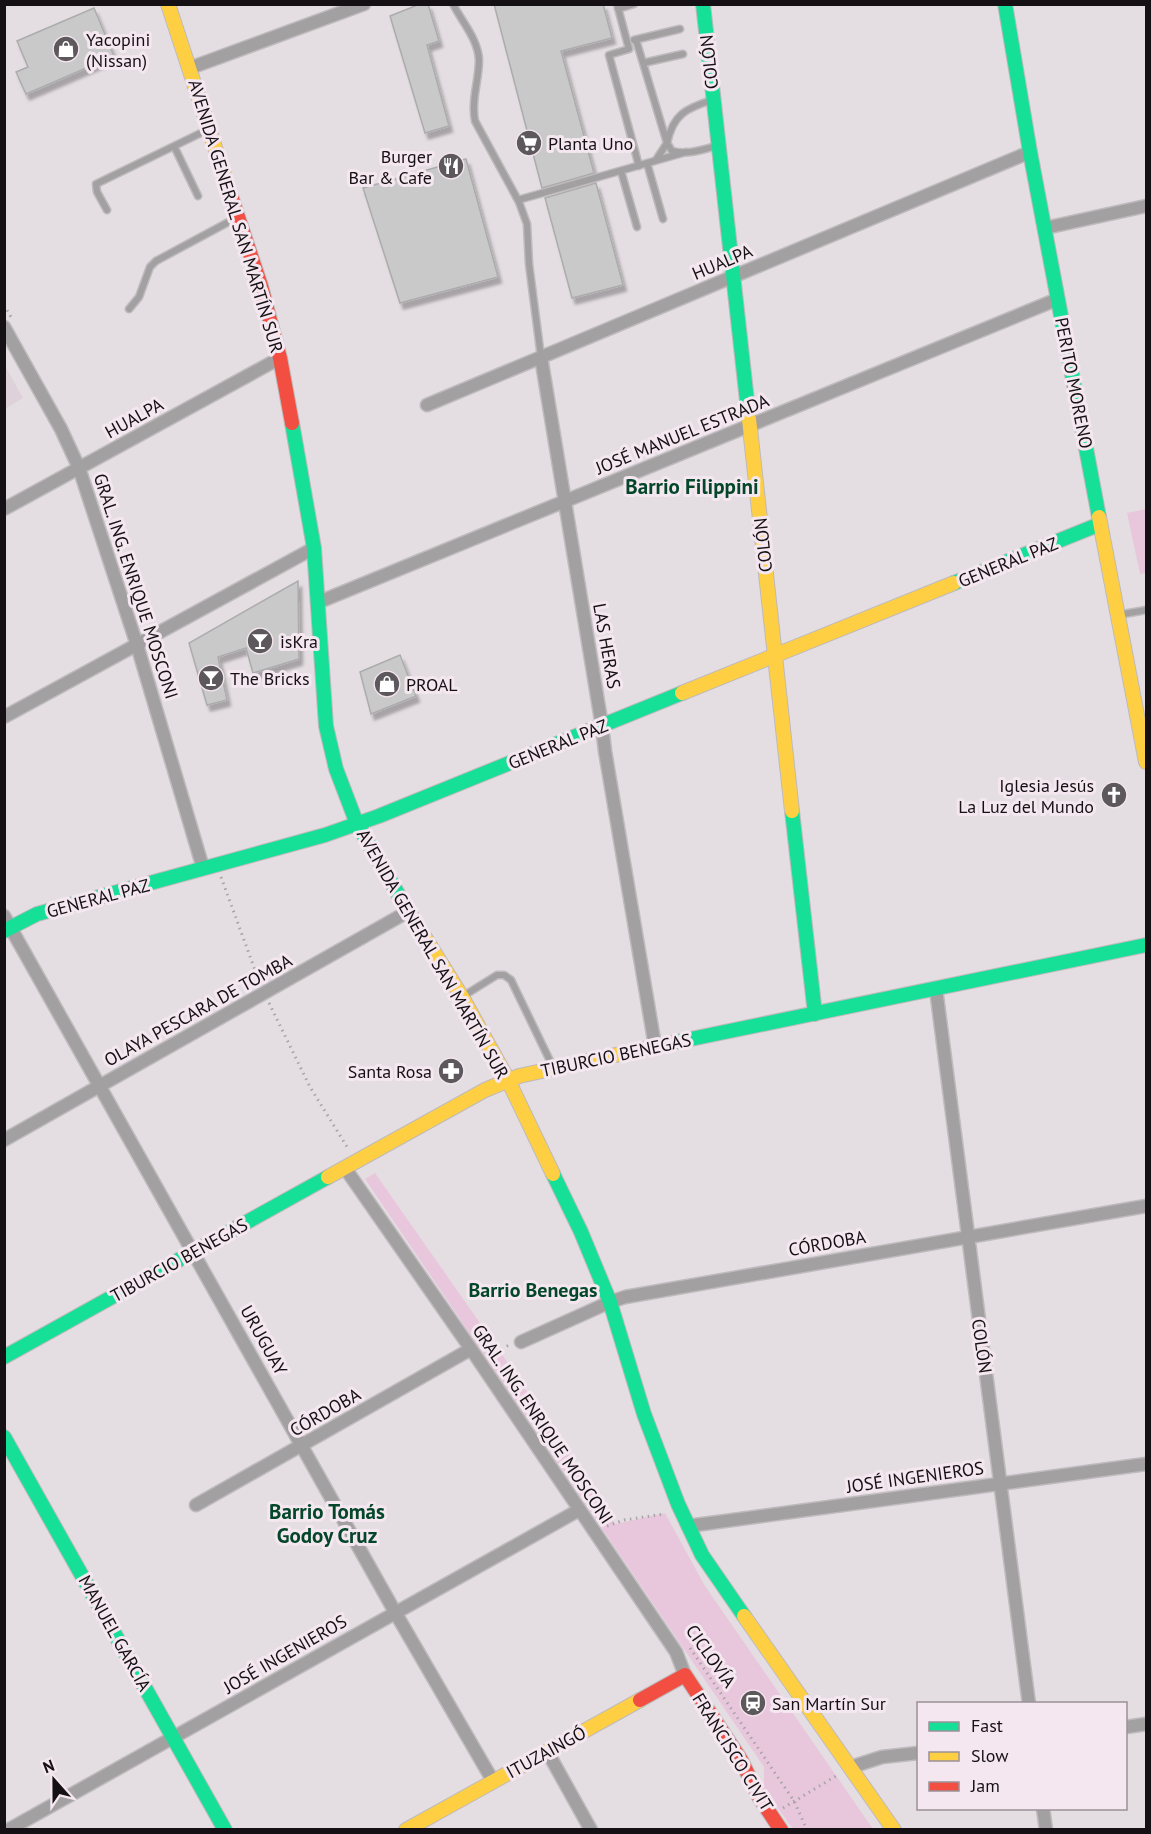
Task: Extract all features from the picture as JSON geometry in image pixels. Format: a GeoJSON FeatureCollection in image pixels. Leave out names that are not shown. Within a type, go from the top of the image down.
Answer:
{"type":"FeatureCollection","features":[{"type":"Feature","properties":{"kind":"main road","name":"AVENIDA GENERAL SAN MARTÍN SUR"},"geometry":{"type":"LineString","coordinates":[[168,4],[239,216],[280,358],[314,548],[326,726],[336,769],[357,824],[462,997],[508,1080],[558,1183],[610,1302],[644,1414],[688,1526],[702,1555],[894,1830]]}},
{"type":"Feature","properties":{"kind":"main road","name":"COLÓN"},"geometry":{"type":"LineString","coordinates":[[703,4],[815,1014]]}},
{"type":"Feature","properties":{"kind":"main road","name":"PERITO MORENO"},"geometry":{"type":"LineString","coordinates":[[1005,4],[1030,152],[1100,524],[1144,738],[1146,762]]}},
{"type":"Feature","properties":{"kind":"main road","name":"GENERAL PAZ"},"geometry":{"type":"LineString","coordinates":[[7,924],[357,824],[1100,524]]}},
{"type":"Feature","properties":{"kind":"main road","name":"TIBURCIO BENEGAS"},"geometry":{"type":"LineString","coordinates":[[4,1358],[485,1090],[508,1080],[553,1067],[1146,945]]}},
{"type":"Feature","properties":{"kind":"main road","name":"MANUEL GARCÍA"},"geometry":{"type":"LineString","coordinates":[[4,1437],[225,1830]]}},
{"type":"Feature","properties":{"kind":"main road","name":"ITUZAINGÓ"},"geometry":{"type":"LineString","coordinates":[[406,1830],[685,1675]]}},
{"type":"Feature","properties":{"kind":"main road","name":"FRANCISCO CIVIT"},"geometry":{"type":"LineString","coordinates":[[685,1675],[741,1760],[759,1797],[781,1830]]}},
{"type":"Feature","properties":{"kind":"street"},"geometry":{"type":"LineString","coordinates":[[190,68],[364,4]]}},
{"type":"Feature","properties":{"kind":"street","name":"HUALPA"},"geometry":{"type":"LineString","coordinates":[[427,405],[1030,152]]}},
{"type":"Feature","properties":{"kind":"street"},"geometry":{"type":"LineString","coordinates":[[1045,228],[1146,206]]}},
{"type":"Feature","properties":{"kind":"street","name":"JOSÉ MANUEL ESTRADA"},"geometry":{"type":"LineString","coordinates":[[319,602],[1058,299]]}},
{"type":"Feature","properties":{"kind":"street","name":"GRAL. ING. ENRIQUE MOSCONI"},"geometry":{"type":"LineString","coordinates":[[4,327],[62,429],[79,468],[137,645],[203,868]]}},
{"type":"Feature","properties":{"kind":"street","name":"LAS HERAS"},"geometry":{"type":"LineString","coordinates":[[541,357],[655,1046]]}},
{"type":"Feature","properties":{"kind":"street","name":"HUALPA"},"geometry":{"type":"LineString","coordinates":[[4,508],[280,358]]}},
{"type":"Feature","properties":{"kind":"street"},"geometry":{"type":"LineString","coordinates":[[4,717],[314,548]]}},
{"type":"Feature","properties":{"kind":"street","name":"OLAYA PESCARA DE TOMBA"},"geometry":{"type":"LineString","coordinates":[[4,1140],[410,911]]}},
{"type":"Feature","properties":{"kind":"street","name":"URUGUAY"},"geometry":{"type":"LineString","coordinates":[[7,924],[194,1251],[395,1612],[493,1781]]}},
{"type":"Feature","properties":{"kind":"street","name":"COLÓN"},"geometry":{"type":"LineString","coordinates":[[936,989],[1029,1702]]}},
{"type":"Feature","properties":{"kind":"street","name":"GRAL. ING. ENRIQUE MOSCONI"},"geometry":{"type":"LineString","coordinates":[[345,1168],[471,1349],[676,1652],[685,1675]]}},
{"type":"Feature","properties":{"kind":"street","name":"CÓRDOBA"},"geometry":{"type":"LineString","coordinates":[[521,1342],[610,1302],[642,1293],[1146,1206]]}},
{"type":"Feature","properties":{"kind":"street","name":"CÓRDOBA"},"geometry":{"type":"LineString","coordinates":[[196,1505],[471,1349]]}},
{"type":"Feature","properties":{"kind":"street","name":"JOSÉ INGENIEROS"},"geometry":{"type":"LineString","coordinates":[[688,1526],[1146,1464]]}},
{"type":"Feature","properties":{"kind":"street","name":"JOSÉ INGENIEROS"},"geometry":{"type":"LineString","coordinates":[[8,1830],[579,1510]]}},
{"type":"Feature","properties":{"kind":"street"},"geometry":{"type":"LineString","coordinates":[[1127,1726],[1146,1724]]}},
{"type":"Feature","properties":{"kind":"street"},"geometry":{"type":"LineString","coordinates":[[547,1751],[591,1830]]}},
{"type":"Feature","properties":{"kind":"street"},"geometry":{"type":"LineString","coordinates":[[851,1767],[882,1758],[917,1753]]}},
{"type":"Feature","properties":{"kind":"street"},"geometry":{"type":"LineString","coordinates":[[1043,1810],[1046,1830]]}},
{"type":"Feature","properties":{"kind":"lane"},"geometry":{"type":"LineString","coordinates":[[453,4],[460,19],[467,27],[479,58],[473,111],[475,121],[518,200],[527,224],[541,357]]}},
{"type":"Feature","properties":{"kind":"lane"},"geometry":{"type":"LineString","coordinates":[[634,4],[618,7],[629,49],[609,55],[639,166]]}},
{"type":"Feature","properties":{"kind":"lane"},"geometry":{"type":"LineString","coordinates":[[627,42],[680,29]]}},
{"type":"Feature","properties":{"kind":"lane"},"geometry":{"type":"LineString","coordinates":[[636,40],[667,143],[672,151],[686,152]]}},
{"type":"Feature","properties":{"kind":"lane"},"geometry":{"type":"LineString","coordinates":[[643,63],[683,54]]}},
{"type":"Feature","properties":{"kind":"lane"},"geometry":{"type":"LineString","coordinates":[[655,161],[667,143],[672,128],[685,110],[713,100]]}},
{"type":"Feature","properties":{"kind":"lane"},"geometry":{"type":"LineString","coordinates":[[107,210],[97,192],[96,184],[210,128]]}},
{"type":"Feature","properties":{"kind":"lane"},"geometry":{"type":"LineString","coordinates":[[174,146],[198,196]]}},
{"type":"Feature","properties":{"kind":"lane"},"geometry":{"type":"LineString","coordinates":[[518,200],[686,152],[718,146]]}},
{"type":"Feature","properties":{"kind":"lane"},"geometry":{"type":"LineString","coordinates":[[647,163],[663,219]]}},
{"type":"Feature","properties":{"kind":"lane"},"geometry":{"type":"LineString","coordinates":[[621,171],[637,227]]}},
{"type":"Feature","properties":{"kind":"lane"},"geometry":{"type":"LineString","coordinates":[[129,309],[139,297],[150,267],[156,261],[239,216]]}},
{"type":"Feature","properties":{"kind":"lane"},"geometry":{"type":"LineString","coordinates":[[1118,616],[1146,610]]}},
{"type":"Feature","properties":{"kind":"lane"},"geometry":{"type":"LineString","coordinates":[[462,997],[497,975],[504,975],[511,980],[553,1067]]}},
{"type":"Feature","properties":{"kind":"path"},"geometry":{"type":"LineString","coordinates":[[489,1356],[516,1341],[521,1342]]}},
{"type":"Feature","properties":{"kind":"path"},"geometry":{"type":"LineString","coordinates":[[605,1527],[624,1520],[664,1513]]}},
{"type":"Feature","properties":{"kind":"path","name":"CICLOVÍA"},"geometry":{"type":"LineString","coordinates":[[685,1642],[795,1801],[807,1830]]}},
{"type":"Feature","properties":{"kind":"path"},"geometry":{"type":"LineString","coordinates":[[772,1816],[851,1767]]}},
{"type":"Feature","properties":{"kind":"shaded area"},"geometry":{"type":"Polygon","coordinates":[[[4,364],[23,398],[5,409],[4,409],[4,364]]]}},
{"type":"Feature","properties":{"kind":"shaded area"},"geometry":{"type":"Polygon","coordinates":[[[1146,509],[1146,573],[1140,574],[1127,513],[1146,509]]]}},
{"type":"Feature","properties":{"kind":"shaded area"},"geometry":{"type":"Polygon","coordinates":[[[375,1173],[501,1353],[615,1524],[665,1513],[705,1586],[873,1829],[793,1829],[764,1789],[764,1767],[365,1179],[375,1173]]]}},
{"type":"Feature","properties":{"kind":"building"},"geometry":{"type":"Polygon","coordinates":[[[420,4],[428,4],[439,41],[427,45],[449,126],[425,133],[390,16],[420,4]]]}},
{"type":"Feature","properties":{"kind":"building"},"geometry":{"type":"Polygon","coordinates":[[[494,4],[603,4],[612,38],[561,51],[594,173],[542,188],[494,4]]]}},
{"type":"Feature","properties":{"kind":"building","name":"Yacopini (Nissan)"},"geometry":{"type":"Polygon","coordinates":[[[94,8],[114,56],[26,94],[16,72],[28,67],[17,41],[94,8]]]}},
{"type":"Feature","properties":{"kind":"building"},"geometry":{"type":"Polygon","coordinates":[[[466,159],[498,277],[400,303],[363,188],[466,159]]]}},
{"type":"Feature","properties":{"kind":"building"},"geometry":{"type":"Polygon","coordinates":[[[596,183],[623,285],[572,298],[545,198],[596,183]]]}},
{"type":"Feature","properties":{"kind":"building"},"geometry":{"type":"Polygon","coordinates":[[[298,581],[299,659],[253,673],[246,648],[218,657],[227,700],[207,705],[189,643],[298,581]]]}},
{"type":"Feature","properties":{"kind":"building","name":"PROAL"},"geometry":{"type":"Polygon","coordinates":[[[400,655],[416,696],[371,714],[360,672],[400,655]]]}},
{"type":"Feature","properties":{"kind":"traffic: fast"},"geometry":{"type":"LineString","coordinates":[[703,4],[749,419]]}},
{"type":"Feature","properties":{"kind":"traffic: fast"},"geometry":{"type":"LineString","coordinates":[[1005,4],[1030,152],[1099,517]]}},
{"type":"Feature","properties":{"kind":"traffic: fast"},"geometry":{"type":"LineString","coordinates":[[292,423],[314,548],[326,726],[336,769],[357,824],[404,904]]}},
{"type":"Feature","properties":{"kind":"traffic: fast"},"geometry":{"type":"LineString","coordinates":[[954,583],[1100,524]]}},
{"type":"Feature","properties":{"kind":"traffic: fast"},"geometry":{"type":"LineString","coordinates":[[4,931],[37,914],[325,835],[379,816],[682,693]]}},
{"type":"Feature","properties":{"kind":"traffic: fast"},"geometry":{"type":"LineString","coordinates":[[792,811],[815,1014]]}},
{"type":"Feature","properties":{"kind":"traffic: fast"},"geometry":{"type":"LineString","coordinates":[[652,1047],[1146,945]]}},
{"type":"Feature","properties":{"kind":"traffic: fast"},"geometry":{"type":"LineString","coordinates":[[553,1174],[581,1232],[610,1302],[644,1414],[678,1504],[702,1555],[744,1616]]}},
{"type":"Feature","properties":{"kind":"traffic: fast"},"geometry":{"type":"LineString","coordinates":[[4,1357],[328,1177]]}},
{"type":"Feature","properties":{"kind":"traffic: fast"},"geometry":{"type":"LineString","coordinates":[[4,1437],[225,1830]]}},
{"type":"Feature","properties":{"kind":"traffic: slow"},"geometry":{"type":"LineString","coordinates":[[168,4],[225,178]]}},
{"type":"Feature","properties":{"kind":"traffic: slow"},"geometry":{"type":"LineString","coordinates":[[749,419],[792,811]]}},
{"type":"Feature","properties":{"kind":"traffic: slow"},"geometry":{"type":"LineString","coordinates":[[1099,517],[1146,762]]}},
{"type":"Feature","properties":{"kind":"traffic: slow"},"geometry":{"type":"LineString","coordinates":[[682,693],[954,583]]}},
{"type":"Feature","properties":{"kind":"traffic: slow"},"geometry":{"type":"LineString","coordinates":[[404,904],[462,997],[508,1080],[553,1174]]}},
{"type":"Feature","properties":{"kind":"traffic: slow"},"geometry":{"type":"LineString","coordinates":[[328,1177],[485,1090],[519,1076],[652,1047]]}},
{"type":"Feature","properties":{"kind":"traffic: slow"},"geometry":{"type":"LineString","coordinates":[[744,1616],[894,1830]]}},
{"type":"Feature","properties":{"kind":"traffic: slow"},"geometry":{"type":"LineString","coordinates":[[406,1830],[640,1700]]}},
{"type":"Feature","properties":{"kind":"traffic: jam"},"geometry":{"type":"LineString","coordinates":[[225,178],[261,286],[280,358],[292,423]]}},
{"type":"Feature","properties":{"kind":"traffic: jam"},"geometry":{"type":"LineString","coordinates":[[640,1700],[685,1675],[741,1760],[759,1797],[781,1830]]}},
{"type":"Feature","properties":{"kind":"place","name":"Yacopini (Nissan)"},"geometry":{"type":"Point","coordinates":[66,49]}},
{"type":"Feature","properties":{"kind":"place","name":"Planta Uno"},"geometry":{"type":"Point","coordinates":[529,143]}},
{"type":"Feature","properties":{"kind":"place","name":"Burger Bar & Cafe"},"geometry":{"type":"Point","coordinates":[451,166]}},
{"type":"Feature","properties":{"kind":"place","name":"isKra"},"geometry":{"type":"Point","coordinates":[260,641]}},
{"type":"Feature","properties":{"kind":"place","name":"The Bricks"},"geometry":{"type":"Point","coordinates":[211,678]}},
{"type":"Feature","properties":{"kind":"place","name":"PROAL"},"geometry":{"type":"Point","coordinates":[387,684]}},
{"type":"Feature","properties":{"kind":"place","name":"Iglesia Jesús La Luz del Mundo"},"geometry":{"type":"Point","coordinates":[1114,795]}},
{"type":"Feature","properties":{"kind":"place","name":"Santa Rosa"},"geometry":{"type":"Point","coordinates":[451,1071]}},
{"type":"Feature","properties":{"kind":"place","name":"San Martín Sur"},"geometry":{"type":"Point","coordinates":[753,1703]}},
{"type":"Feature","properties":{"kind":"district","name":"Barrio Filippini"},"geometry":{"type":"Point","coordinates":[692,486]}},
{"type":"Feature","properties":{"kind":"district","name":"Barrio Benegas"},"geometry":{"type":"Point","coordinates":[533,1290]}},
{"type":"Feature","properties":{"kind":"district","name":"Barrio Tomás Godoy Cruz"},"geometry":{"type":"Point","coordinates":[327,1523]}}]}
